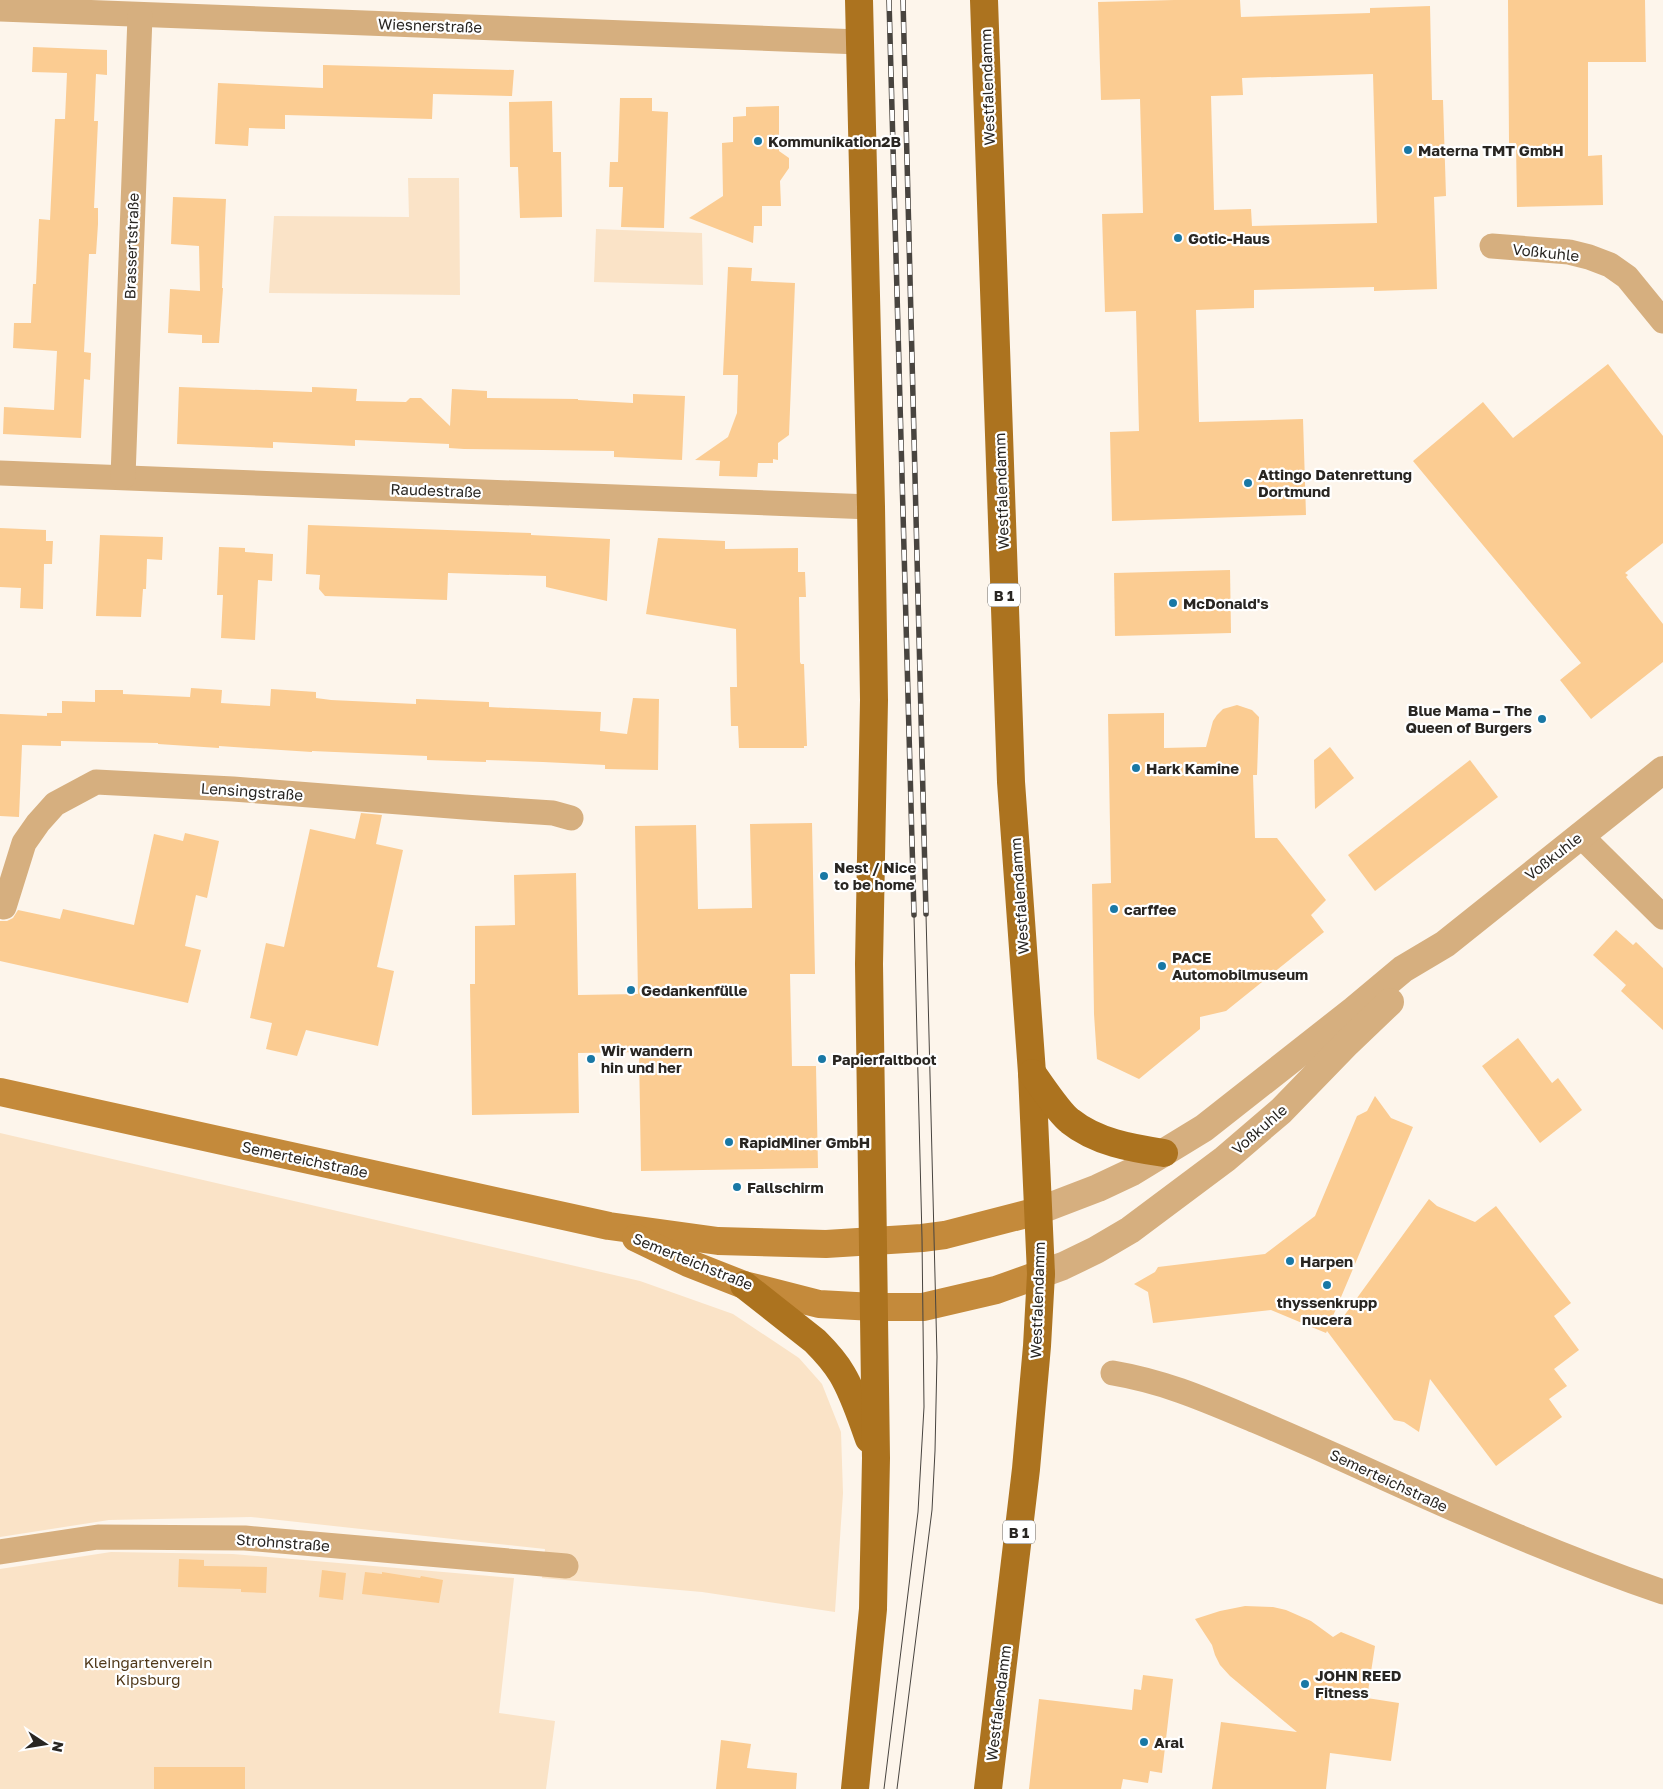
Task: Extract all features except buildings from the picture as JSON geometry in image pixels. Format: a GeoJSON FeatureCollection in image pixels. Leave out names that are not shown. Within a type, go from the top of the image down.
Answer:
{"type":"FeatureCollection","features":[{"type":"Feature","properties":{"kind":"main road"},"geometry":{"type":"LineString","coordinates":[[855,1789],[873,1608],[876,1458],[869,964],[874,700],[872,507],[859,0]]}},
{"type":"Feature","properties":{"kind":"main road","name":"Westfalendamm"},"geometry":{"type":"LineString","coordinates":[[984,0],[1011,782],[1032,1073],[1041,1274],[1038,1338],[1026,1469],[988,1789]]}},
{"type":"Feature","properties":{"kind":"main road"},"geometry":{"type":"LineString","coordinates":[[1032,1073],[1068,1121],[1101,1139],[1131,1148],[1164,1154]]}},
{"type":"Feature","properties":{"kind":"main road","name":"Semerteichstraße"},"geometry":{"type":"LineString","coordinates":[[0,1092],[609,1226],[718,1241],[826,1244],[922,1238],[945,1235],[1038,1210]]}},
{"type":"Feature","properties":{"kind":"main road","name":"Semerteichstraße"},"geometry":{"type":"LineString","coordinates":[[609,1226],[688,1263],[744,1284],[819,1304],[923,1307],[996,1290],[1041,1274]]}},
{"type":"Feature","properties":{"kind":"main road"},"geometry":{"type":"LineString","coordinates":[[744,1284],[815,1341],[842,1374],[855,1402],[876,1458]]}},
{"type":"Feature","properties":{"kind":"street","name":"Wiesnerstraße"},"geometry":{"type":"LineString","coordinates":[[0,9],[140,16],[277,19],[860,42]]}},
{"type":"Feature","properties":{"kind":"street","name":"Brassertstraße"},"geometry":{"type":"LineString","coordinates":[[123,477],[140,16]]}},
{"type":"Feature","properties":{"kind":"street","name":"Voßkuhle"},"geometry":{"type":"LineString","coordinates":[[1492,246],[1569,252],[1610,265],[1626,277],[1663,322]]}},
{"type":"Feature","properties":{"kind":"street","name":"Raudestraße"},"geometry":{"type":"LineString","coordinates":[[0,473],[872,507]]}},
{"type":"Feature","properties":{"kind":"street","name":"Voßkuhle"},"geometry":{"type":"LineString","coordinates":[[1038,1210],[1098,1188],[1132,1172],[1204,1128],[1340,1022],[1403,969],[1445,944],[1663,770]]}},
{"type":"Feature","properties":{"kind":"street","name":"Lensingstraße"},"geometry":{"type":"LineString","coordinates":[[4,907],[24,843],[38,823],[55,804],[96,782],[233,789],[464,806],[553,814],[571,818]]}},
{"type":"Feature","properties":{"kind":"street"},"geometry":{"type":"LineString","coordinates":[[1580,835],[1663,917]]}},
{"type":"Feature","properties":{"kind":"street","name":"Voßkuhle"},"geometry":{"type":"LineString","coordinates":[[1041,1274],[1096,1250],[1130,1230],[1225,1159],[1281,1112],[1347,1043],[1426,967],[1445,944]]}},
{"type":"Feature","properties":{"kind":"street","name":"Semerteichstraße"},"geometry":{"type":"LineString","coordinates":[[1113,1373],[1142,1378],[1194,1394],[1326,1451],[1472,1518],[1616,1576],[1663,1592]]}},
{"type":"Feature","properties":{"kind":"street","name":"Strohnstraße"},"geometry":{"type":"LineString","coordinates":[[0,1552],[98,1537],[245,1538],[566,1566]]}},
{"type":"Feature","properties":{"kind":"green space"},"geometry":{"type":"Polygon","coordinates":[[[408,178],[459,178],[460,295],[269,293],[274,216],[409,217],[408,178]]]}},
{"type":"Feature","properties":{"kind":"green space"},"geometry":{"type":"Polygon","coordinates":[[[596,229],[702,233],[703,285],[594,282],[596,229]]]}},
{"type":"Feature","properties":{"kind":"green space"},"geometry":{"type":"Polygon","coordinates":[[[0,1133],[640,1281],[733,1314],[799,1358],[822,1384],[841,1432],[843,1493],[835,1612],[702,1592],[542,1578],[545,1549],[251,1517],[109,1520],[0,1537],[0,1133]]]}},
{"type":"Feature","properties":{"kind":"green space","name":"Kleingartenverein Kipsburg"},"geometry":{"type":"Polygon","coordinates":[[[111,1552],[233,1554],[514,1578],[499,1713],[555,1721],[546,1789],[0,1789],[0,1569],[111,1552]]]}},
{"type":"Feature","properties":{"kind":"tram line"},"geometry":{"type":"LineString","coordinates":[[897,1789],[932,1510],[935,1451],[937,1357],[926,914]]}},
{"type":"Feature","properties":{"kind":"tram line"},"geometry":{"type":"LineString","coordinates":[[884,1789],[918,1512],[924,1407],[914,915]]}},
{"type":"Feature","properties":{"kind":"railway"},"geometry":{"type":"LineString","coordinates":[[889,0],[914,915]]}},
{"type":"Feature","properties":{"kind":"railway"},"geometry":{"type":"LineString","coordinates":[[903,0],[926,914]]}},
{"type":"Feature","properties":{"kind":"place","name":"Kommunikation2B"},"geometry":{"type":"Point","coordinates":[758,141]}},
{"type":"Feature","properties":{"kind":"place","name":"Materna TMT GmbH"},"geometry":{"type":"Point","coordinates":[1408,150]}},
{"type":"Feature","properties":{"kind":"place","name":"Gotic-Haus"},"geometry":{"type":"Point","coordinates":[1178,238]}},
{"type":"Feature","properties":{"kind":"place","name":"Attingo Datenrettung Dortmund"},"geometry":{"type":"Point","coordinates":[1248,483]}},
{"type":"Feature","properties":{"kind":"place","name":"McDonald's"},"geometry":{"type":"Point","coordinates":[1173,603]}},
{"type":"Feature","properties":{"kind":"place","name":"Blue Mama – The Queen of Burgers"},"geometry":{"type":"Point","coordinates":[1542,719]}},
{"type":"Feature","properties":{"kind":"place","name":"Hark Kamine"},"geometry":{"type":"Point","coordinates":[1136,768]}},
{"type":"Feature","properties":{"kind":"place","name":"Nest / Nice to be home"},"geometry":{"type":"Point","coordinates":[824,876]}},
{"type":"Feature","properties":{"kind":"place","name":"carffee"},"geometry":{"type":"Point","coordinates":[1114,909]}},
{"type":"Feature","properties":{"kind":"place","name":"PACE Automobilmuseum"},"geometry":{"type":"Point","coordinates":[1162,966]}},
{"type":"Feature","properties":{"kind":"place","name":"Gedankenfülle"},"geometry":{"type":"Point","coordinates":[631,990]}},
{"type":"Feature","properties":{"kind":"place","name":"Wir wandern hin und her"},"geometry":{"type":"Point","coordinates":[591,1059]}},
{"type":"Feature","properties":{"kind":"place","name":"Papierfaltboot"},"geometry":{"type":"Point","coordinates":[822,1059]}},
{"type":"Feature","properties":{"kind":"place","name":"RapidMiner GmbH"},"geometry":{"type":"Point","coordinates":[729,1142]}},
{"type":"Feature","properties":{"kind":"place","name":"Fallschirm"},"geometry":{"type":"Point","coordinates":[737,1187]}},
{"type":"Feature","properties":{"kind":"place","name":"Harpen"},"geometry":{"type":"Point","coordinates":[1290,1261]}},
{"type":"Feature","properties":{"kind":"place","name":"thyssenkrupp nucera"},"geometry":{"type":"Point","coordinates":[1327,1285]}},
{"type":"Feature","properties":{"kind":"place","name":"JOHN REED Fitness"},"geometry":{"type":"Point","coordinates":[1305,1684]}},
{"type":"Feature","properties":{"kind":"place","name":"Aral"},"geometry":{"type":"Point","coordinates":[1144,1742]}}]}
